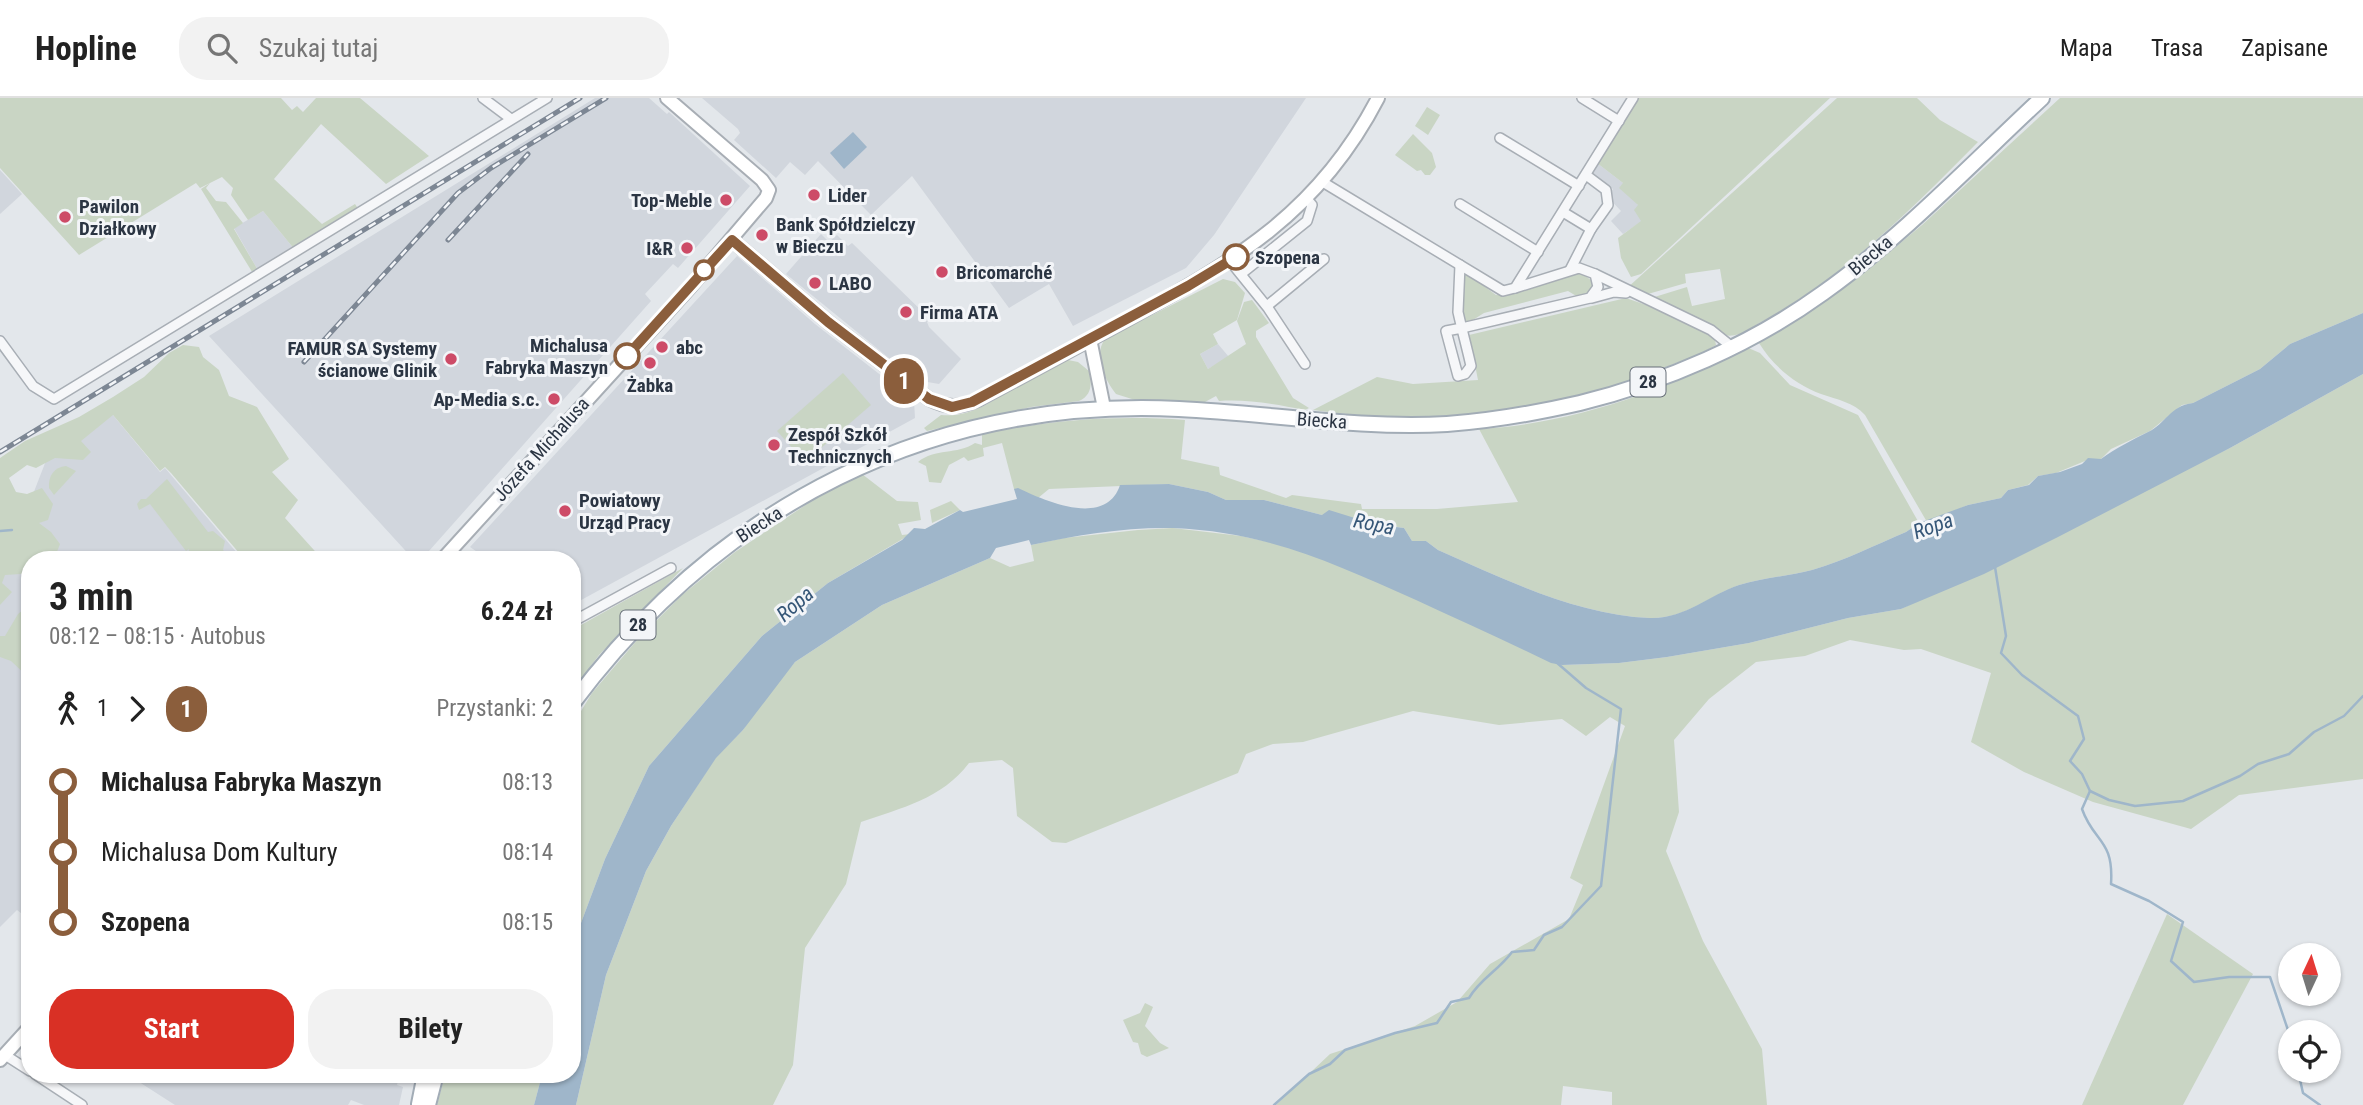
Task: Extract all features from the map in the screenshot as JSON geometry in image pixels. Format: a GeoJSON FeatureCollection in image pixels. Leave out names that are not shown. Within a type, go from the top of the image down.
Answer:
{"type":"FeatureCollection","features":[{"type":"Feature","properties":{"kind":"main road","name":"Biecka"},"geometry":{"type":"LineString","coordinates":[[581,692],[631,631],[692,572],[738,537],[825,483],[884,457],[966,430],[1022,417],[1104,408],[1183,409],[1347,423],[1448,424],[1510,417],[1581,403],[1641,385],[1732,347],[1780,321],[1848,274],[1894,236],[2042,98]]}},
{"type":"Feature","properties":{"kind":"main road","name":"Biecka"},"geometry":{"type":"LineString","coordinates":[[581,695],[589,682]]}},
{"type":"Feature","properties":{"kind":"main road"},"geometry":{"type":"LineString","coordinates":[[418,1105],[423,1083]]}},
{"type":"Feature","properties":{"kind":"main road"},"geometry":{"type":"LineString","coordinates":[[428,1105],[434,1083]]}},
{"type":"Feature","properties":{"kind":"street"},"geometry":{"type":"LineString","coordinates":[[483,98],[510,119]]}},
{"type":"Feature","properties":{"kind":"street"},"geometry":{"type":"LineString","coordinates":[[0,341],[33,386],[54,399],[368,210],[547,98]]}},
{"type":"Feature","properties":{"kind":"street","name":"Józefa Michalusa"},"geometry":{"type":"LineString","coordinates":[[450,551],[732,240],[766,198],[768,190],[762,180],[667,98]]}},
{"type":"Feature","properties":{"kind":"street"},"geometry":{"type":"LineString","coordinates":[[732,240],[828,322],[921,394],[936,403],[952,407],[978,400],[1230,261],[1259,241],[1306,198],[1342,156],[1378,98]]}},
{"type":"Feature","properties":{"kind":"street"},"geometry":{"type":"LineString","coordinates":[[1582,98],[1619,121]]}},
{"type":"Feature","properties":{"kind":"street"},"geometry":{"type":"LineString","coordinates":[[1515,288],[1633,98]]}},
{"type":"Feature","properties":{"kind":"street"},"geometry":{"type":"LineString","coordinates":[[1500,138],[1579,186]]}},
{"type":"Feature","properties":{"kind":"street"},"geometry":{"type":"LineString","coordinates":[[1570,270],[1591,229],[1608,205],[1606,190],[1586,175]]}},
{"type":"Feature","properties":{"kind":"street"},"geometry":{"type":"LineString","coordinates":[[1321,181],[1503,291],[1583,268],[1631,294],[1711,330],[1732,347]]}},
{"type":"Feature","properties":{"kind":"street"},"geometry":{"type":"LineString","coordinates":[[1241,274],[1307,221],[1312,205],[1306,198]]}},
{"type":"Feature","properties":{"kind":"street"},"geometry":{"type":"LineString","coordinates":[[1460,204],[1538,252]]}},
{"type":"Feature","properties":{"kind":"street"},"geometry":{"type":"LineString","coordinates":[[1563,212],[1591,229]]}},
{"type":"Feature","properties":{"kind":"street"},"geometry":{"type":"LineString","coordinates":[[1267,306],[1324,258]]}},
{"type":"Feature","properties":{"kind":"street"},"geometry":{"type":"LineString","coordinates":[[1230,261],[1267,306],[1305,365]]}},
{"type":"Feature","properties":{"kind":"street"},"geometry":{"type":"LineString","coordinates":[[1460,265],[1458,312],[1462,328],[1471,366],[1469,371],[1458,376],[1446,331],[1462,328],[1614,292],[1631,294]]}},
{"type":"Feature","properties":{"kind":"street"},"geometry":{"type":"LineString","coordinates":[[1590,298],[1598,287],[1595,274]]}},
{"type":"Feature","properties":{"kind":"street"},"geometry":{"type":"LineString","coordinates":[[1090,339],[1104,408]]}},
{"type":"Feature","properties":{"kind":"street"},"geometry":{"type":"LineString","coordinates":[[581,617],[671,568]]}},
{"type":"Feature","properties":{"kind":"street"},"geometry":{"type":"LineString","coordinates":[[21,1037],[2,1057],[21,1066]]}},
{"type":"Feature","properties":{"kind":"street"},"geometry":{"type":"LineString","coordinates":[[49,1083],[82,1105]]}},
{"type":"Feature","properties":{"kind":"shaded area"},"geometry":{"type":"Polygon","coordinates":[[[595,98],[649,98],[667,114],[669,112],[750,186],[678,268],[673,264],[645,294],[651,301],[429,551],[406,551],[209,336],[595,98]]]}},
{"type":"Feature","properties":{"kind":"shaded area"},"geometry":{"type":"Polygon","coordinates":[[[702,98],[1306,98],[1214,235],[1186,268],[1073,326],[1049,284],[1009,308],[912,176],[871,215],[818,161],[805,175],[790,162],[776,178],[734,140],[740,133],[738,129],[702,98]]]}},
{"type":"Feature","properties":{"kind":"shaded area"},"geometry":{"type":"Polygon","coordinates":[[[1597,163],[1623,183],[1638,205],[1642,221],[1623,234],[1611,221],[1621,211],[1608,197],[1613,189],[1591,172],[1597,163]]]}},
{"type":"Feature","properties":{"kind":"shaded area"},"geometry":{"type":"Polygon","coordinates":[[[0,170],[22,194],[0,214],[0,170]]]}},
{"type":"Feature","properties":{"kind":"shaded area"},"geometry":{"type":"Polygon","coordinates":[[[263,211],[295,250],[259,272],[234,228],[263,211]]]}},
{"type":"Feature","properties":{"kind":"shaded area"},"geometry":{"type":"Polygon","coordinates":[[[821,234],[829,242],[837,235],[848,246],[852,243],[930,319],[927,322],[929,327],[961,359],[939,384],[916,380],[786,274],[821,234]]]}},
{"type":"Feature","properties":{"kind":"shaded area"},"geometry":{"type":"Polygon","coordinates":[[[737,256],[815,324],[914,401],[915,418],[581,600],[581,551],[476,551],[470,547],[737,256]]]}},
{"type":"Feature","properties":{"kind":"shaded area"},"geometry":{"type":"Polygon","coordinates":[[[1218,344],[1229,357],[1208,369],[1200,354],[1218,344]]]}},
{"type":"Feature","properties":{"kind":"shaded area"},"geometry":{"type":"Polygon","coordinates":[[[112,414],[160,472],[165,468],[235,551],[21,551],[21,913],[17,910],[0,927],[0,559],[14,543],[49,453],[112,414]]]}},
{"type":"Feature","properties":{"kind":"shaded area"},"geometry":{"type":"Polygon","coordinates":[[[141,1083],[398,1083],[403,1087],[399,1105],[364,1105],[351,1100],[348,1105],[175,1105],[141,1083]]]}},
{"type":"Feature","properties":{"kind":"green space"},"geometry":{"type":"Polygon","coordinates":[[[0,98],[281,98],[292,110],[297,106],[303,112],[316,98],[360,98],[429,156],[386,184],[321,124],[274,179],[322,224],[355,204],[359,210],[295,250],[263,211],[248,220],[231,195],[233,188],[222,177],[200,188],[196,183],[79,255],[0,168],[0,98]]]}},
{"type":"Feature","properties":{"kind":"green space"},"geometry":{"type":"Polygon","coordinates":[[[1637,98],[1830,98],[1641,274],[1631,277],[1621,258],[1618,238],[1641,221],[1634,210],[1638,205],[1619,188],[1623,183],[1597,163],[1637,98]]]}},
{"type":"Feature","properties":{"kind":"green space"},"geometry":{"type":"Polygon","coordinates":[[[1837,98],[1917,98],[1940,120],[1978,142],[1903,216],[1850,262],[1793,303],[1739,334],[1724,335],[1648,299],[1687,287],[1692,306],[1725,299],[1720,269],[1685,274],[1686,283],[1641,296],[1626,289],[1837,98]]]}},
{"type":"Feature","properties":{"kind":"green space"},"geometry":{"type":"Polygon","coordinates":[[[2060,98],[2363,98],[2363,313],[2290,344],[2260,369],[2193,403],[2182,405],[2150,431],[2111,449],[2101,459],[2085,461],[2056,473],[2038,476],[2028,485],[2008,490],[2001,498],[1968,505],[1927,522],[1865,415],[1850,404],[1812,390],[1794,380],[1778,367],[1759,343],[1868,270],[1922,225],[2060,98]]]}},
{"type":"Feature","properties":{"kind":"green space"},"geometry":{"type":"Polygon","coordinates":[[[1427,107],[1440,115],[1428,135],[1415,126],[1427,107]]]}},
{"type":"Feature","properties":{"kind":"green space"},"geometry":{"type":"Polygon","coordinates":[[[1413,134],[1432,153],[1436,167],[1430,175],[1425,175],[1421,170],[1417,171],[1395,155],[1413,134]]]}},
{"type":"Feature","properties":{"kind":"green space"},"geometry":{"type":"Polygon","coordinates":[[[210,183],[206,188],[216,201],[226,202],[243,223],[234,229],[259,272],[254,275],[201,189],[210,183]]]}},
{"type":"Feature","properties":{"kind":"green space"},"geometry":{"type":"Polygon","coordinates":[[[1578,270],[1592,281],[1593,292],[1589,297],[1578,297],[1568,291],[1484,313],[1468,323],[1463,319],[1461,277],[1465,272],[1496,295],[1578,270]]]}},
{"type":"Feature","properties":{"kind":"green space"},"geometry":{"type":"Polygon","coordinates":[[[1223,279],[1235,282],[1245,293],[1237,320],[1213,334],[1218,344],[1200,354],[1208,369],[1246,344],[1237,321],[1244,302],[1252,300],[1269,323],[1256,331],[1256,337],[1293,398],[1309,408],[1305,410],[1261,402],[1219,401],[1216,396],[1205,402],[1135,400],[1116,394],[1108,382],[1100,360],[1105,339],[1223,279]]]}},
{"type":"Feature","properties":{"kind":"green space"},"geometry":{"type":"Polygon","coordinates":[[[1626,298],[1669,313],[1714,335],[1716,345],[1690,358],[1622,383],[1535,405],[1446,416],[1401,417],[1313,410],[1377,377],[1413,384],[1478,380],[1469,335],[1626,298]]]}},
{"type":"Feature","properties":{"kind":"green space"},"geometry":{"type":"Polygon","coordinates":[[[183,345],[199,347],[203,357],[219,370],[229,396],[257,407],[289,459],[272,472],[298,500],[285,518],[315,551],[237,551],[171,473],[165,467],[160,471],[113,415],[81,441],[91,452],[83,460],[55,458],[36,468],[27,465],[9,478],[16,492],[27,494],[42,488],[53,504],[48,520],[39,523],[51,532],[60,544],[57,551],[21,551],[21,574],[5,575],[2,583],[12,592],[0,605],[0,458],[25,441],[79,417],[113,397],[144,377],[169,353],[183,345]]]}},
{"type":"Feature","properties":{"kind":"green space"},"geometry":{"type":"Polygon","coordinates":[[[1746,347],[1760,353],[1790,385],[1858,415],[1919,523],[1906,532],[1836,562],[1812,570],[1739,585],[1686,611],[1663,617],[1623,615],[1568,603],[1438,550],[1426,541],[1412,541],[1404,528],[1322,515],[1264,500],[1226,500],[1208,492],[1169,484],[1049,489],[1038,498],[1014,489],[1002,443],[983,448],[984,456],[968,461],[964,457],[949,465],[941,483],[929,482],[926,466],[918,462],[932,455],[975,443],[982,445],[982,434],[1033,425],[1108,419],[1185,420],[1181,459],[1219,467],[1220,475],[1286,498],[1292,495],[1361,504],[1362,509],[1437,509],[1518,502],[1479,429],[1549,420],[1617,403],[1683,378],[1746,347]]]}},
{"type":"Feature","properties":{"kind":"green space"},"geometry":{"type":"Polygon","coordinates":[[[1068,360],[1078,362],[1089,371],[1090,389],[1079,401],[1031,407],[927,431],[924,428],[941,415],[975,410],[1036,373],[1068,360]]]}},
{"type":"Feature","properties":{"kind":"green space"},"geometry":{"type":"Polygon","coordinates":[[[843,373],[871,405],[805,462],[777,431],[843,373]]]}},
{"type":"Feature","properties":{"kind":"green space"},"geometry":{"type":"Polygon","coordinates":[[[2363,374],[2363,779],[2239,795],[2191,829],[2093,802],[2024,772],[1971,742],[1991,673],[1921,649],[1904,650],[1850,640],[1805,656],[1756,662],[1709,699],[1674,740],[1679,812],[1666,851],[1703,941],[1762,1049],[1767,1105],[1612,1105],[1612,1092],[1563,1086],[1561,1105],[1276,1105],[1330,1054],[1415,1026],[1457,1002],[1490,964],[1569,919],[1583,885],[1570,878],[1625,726],[1610,717],[1586,736],[1562,719],[1499,725],[1413,711],[1303,742],[1273,744],[1246,754],[1238,773],[1066,843],[1052,842],[1017,816],[1013,768],[1002,760],[969,763],[934,794],[906,807],[861,822],[846,884],[805,948],[793,1065],[773,1105],[576,1105],[606,975],[646,871],[671,826],[716,757],[743,730],[759,704],[795,662],[882,605],[990,558],[1010,567],[1034,561],[1031,545],[1064,538],[1138,530],[1173,528],[1241,536],[1292,547],[1337,563],[1562,665],[1619,663],[1667,657],[1749,643],[1848,618],[1901,609],[2230,448],[2363,374]]]}},
{"type":"Feature","properties":{"kind":"green space"},"geometry":{"type":"Polygon","coordinates":[[[66,466],[76,471],[54,495],[49,488],[51,476],[58,468],[66,466]]]}},
{"type":"Feature","properties":{"kind":"green space"},"geometry":{"type":"Polygon","coordinates":[[[862,474],[897,501],[918,502],[921,520],[898,524],[902,535],[911,534],[828,583],[762,636],[649,766],[605,859],[581,923],[581,711],[592,693],[638,639],[682,595],[735,552],[816,498],[862,474]]]}},
{"type":"Feature","properties":{"kind":"green space"},"geometry":{"type":"Polygon","coordinates":[[[167,479],[208,532],[213,531],[225,541],[224,551],[186,551],[150,504],[139,510],[137,504],[141,499],[146,499],[167,479]]]}},
{"type":"Feature","properties":{"kind":"green space"},"geometry":{"type":"Polygon","coordinates":[[[951,501],[960,510],[932,523],[930,510],[951,501]]]}},
{"type":"Feature","properties":{"kind":"green space"},"geometry":{"type":"Polygon","coordinates":[[[683,568],[599,655],[581,679],[581,625],[683,568]]]}},
{"type":"Feature","properties":{"kind":"green space"},"geometry":{"type":"Polygon","coordinates":[[[21,612],[21,670],[11,661],[0,657],[0,636],[5,636],[21,612]]]}},
{"type":"Feature","properties":{"kind":"green space"},"geometry":{"type":"Polygon","coordinates":[[[2167,914],[2253,974],[2183,1105],[2082,1105],[2167,914]]]}},
{"type":"Feature","properties":{"kind":"green space"},"geometry":{"type":"Polygon","coordinates":[[[1145,1003],[1153,1007],[1145,1026],[1160,1043],[1169,1048],[1147,1057],[1141,1054],[1138,1043],[1133,1042],[1123,1020],[1140,1013],[1145,1003]]]}},
{"type":"Feature","properties":{"kind":"green space"},"geometry":{"type":"Polygon","coordinates":[[[443,1083],[540,1083],[534,1105],[437,1105],[443,1083]]]}},
{"type":"Feature","properties":{"kind":"water"},"geometry":{"type":"Polygon","coordinates":[[[853,132],[867,147],[844,169],[830,153],[853,132]]]}},
{"type":"Feature","properties":{"kind":"water","name":"Ropa"},"geometry":{"type":"Polygon","coordinates":[[[2363,313],[2363,374],[2230,448],[1984,574],[1901,609],[1848,618],[1749,643],[1667,657],[1619,663],[1551,663],[1327,562],[1239,536],[1173,528],[1137,529],[1083,535],[1031,545],[1029,540],[996,548],[990,558],[882,605],[795,662],[743,730],[716,758],[671,826],[646,871],[606,975],[576,1105],[534,1105],[540,1083],[581,1083],[581,923],[605,859],[649,766],[762,636],[828,583],[902,540],[914,528],[925,529],[960,510],[963,512],[1017,499],[1014,489],[1018,488],[1058,504],[1089,508],[1102,505],[1113,498],[1120,485],[1169,484],[1208,492],[1226,500],[1264,500],[1322,515],[1329,510],[1374,524],[1404,528],[1412,541],[1426,541],[1438,550],[1541,594],[1595,610],[1650,618],[1663,617],[1686,611],[1739,585],[1812,570],[1836,562],[1906,532],[1919,523],[1968,505],[2001,498],[2008,490],[2029,485],[2038,476],[2060,472],[2082,464],[2088,458],[2101,459],[2154,429],[2178,408],[2260,369],[2290,344],[2363,313]]]}},
{"type":"Feature","properties":{"kind":"waterway"},"geometry":{"type":"LineString","coordinates":[[0,531],[12,530]]}},
{"type":"Feature","properties":{"kind":"waterway"},"geometry":{"type":"LineString","coordinates":[[1995,567],[2006,636],[2001,653],[2022,675],[2078,716],[2084,739],[2070,761],[2082,774],[2090,791],[2082,809],[2106,849],[2111,869],[2111,884],[2149,901],[2183,922],[2171,961],[2194,982],[2229,977],[2270,977],[2285,1020]]}},
{"type":"Feature","properties":{"kind":"waterway"},"geometry":{"type":"LineString","coordinates":[[1274,1105],[1309,1074],[1330,1064],[1345,1050],[1395,1033],[1437,1023],[1451,1002],[1469,998],[1512,952],[1534,950],[1544,935],[1562,927],[1601,886],[1621,709],[1586,688],[1556,662]]}},
{"type":"Feature","properties":{"kind":"waterway"},"geometry":{"type":"LineString","coordinates":[[2090,791],[2109,800],[2135,806],[2183,801],[2240,776],[2258,764],[2289,754],[2314,732],[2344,716],[2363,696]]}},
{"type":"Feature","properties":{"kind":"waterway"},"geometry":{"type":"LineString","coordinates":[[2301,1083],[2303,1093],[2320,1105]]}},
{"type":"Feature","properties":{"kind":"railway"},"geometry":{"type":"LineString","coordinates":[[0,452],[580,98]]}},
{"type":"Feature","properties":{"kind":"railway"},"geometry":{"type":"LineString","coordinates":[[304,362],[458,193],[491,168],[606,98]]}},
{"type":"Feature","properties":{"kind":"railway"},"geometry":{"type":"LineString","coordinates":[[448,240],[528,154]]}},
{"type":"Feature","properties":{"kind":"bus line","name":"1"},"geometry":{"type":"LineString","coordinates":[[627,356],[732,240],[856,345],[929,399],[941,405],[959,406],[1014,381],[1214,272],[1236,257]]}},
{"type":"Feature","properties":{"kind":"place","name":"Lider"},"geometry":{"type":"Point","coordinates":[814,195]}},
{"type":"Feature","properties":{"kind":"place","name":"Top-Meble"},"geometry":{"type":"Point","coordinates":[726,200]}},
{"type":"Feature","properties":{"kind":"place","name":"Pawilon Działkowy"},"geometry":{"type":"Point","coordinates":[65,217]}},
{"type":"Feature","properties":{"kind":"place","name":"Bank Spółdzielczy w Bieczu"},"geometry":{"type":"Point","coordinates":[762,235]}},
{"type":"Feature","properties":{"kind":"place","name":"I&R"},"geometry":{"type":"Point","coordinates":[687,248]}},
{"type":"Feature","properties":{"kind":"place","name":"Szopena"},"geometry":{"type":"Point","coordinates":[1236,257]}},
{"type":"Feature","properties":{"kind":"place","name":"Bricomarché"},"geometry":{"type":"Point","coordinates":[942,272]}},
{"type":"Feature","properties":{"kind":"place","name":"LABO"},"geometry":{"type":"Point","coordinates":[815,283]}},
{"type":"Feature","properties":{"kind":"place","name":"Firma ATA"},"geometry":{"type":"Point","coordinates":[906,312]}},
{"type":"Feature","properties":{"kind":"place","name":"abc"},"geometry":{"type":"Point","coordinates":[662,347]}},
{"type":"Feature","properties":{"kind":"place","name":"Michalusa Fabryka Maszyn"},"geometry":{"type":"Point","coordinates":[627,356]}},
{"type":"Feature","properties":{"kind":"place","name":"FAMUR SA Systemy ścianowe Glinik"},"geometry":{"type":"Point","coordinates":[451,359]}},
{"type":"Feature","properties":{"kind":"place","name":"Żabka"},"geometry":{"type":"Point","coordinates":[650,363]}},
{"type":"Feature","properties":{"kind":"place","name":"Ap-Media s.c."},"geometry":{"type":"Point","coordinates":[554,399]}},
{"type":"Feature","properties":{"kind":"place","name":"Zespół Szkół Technicznych"},"geometry":{"type":"Point","coordinates":[774,445]}},
{"type":"Feature","properties":{"kind":"place","name":"Powiatowy Urząd Pracy"},"geometry":{"type":"Point","coordinates":[565,511]}}]}
